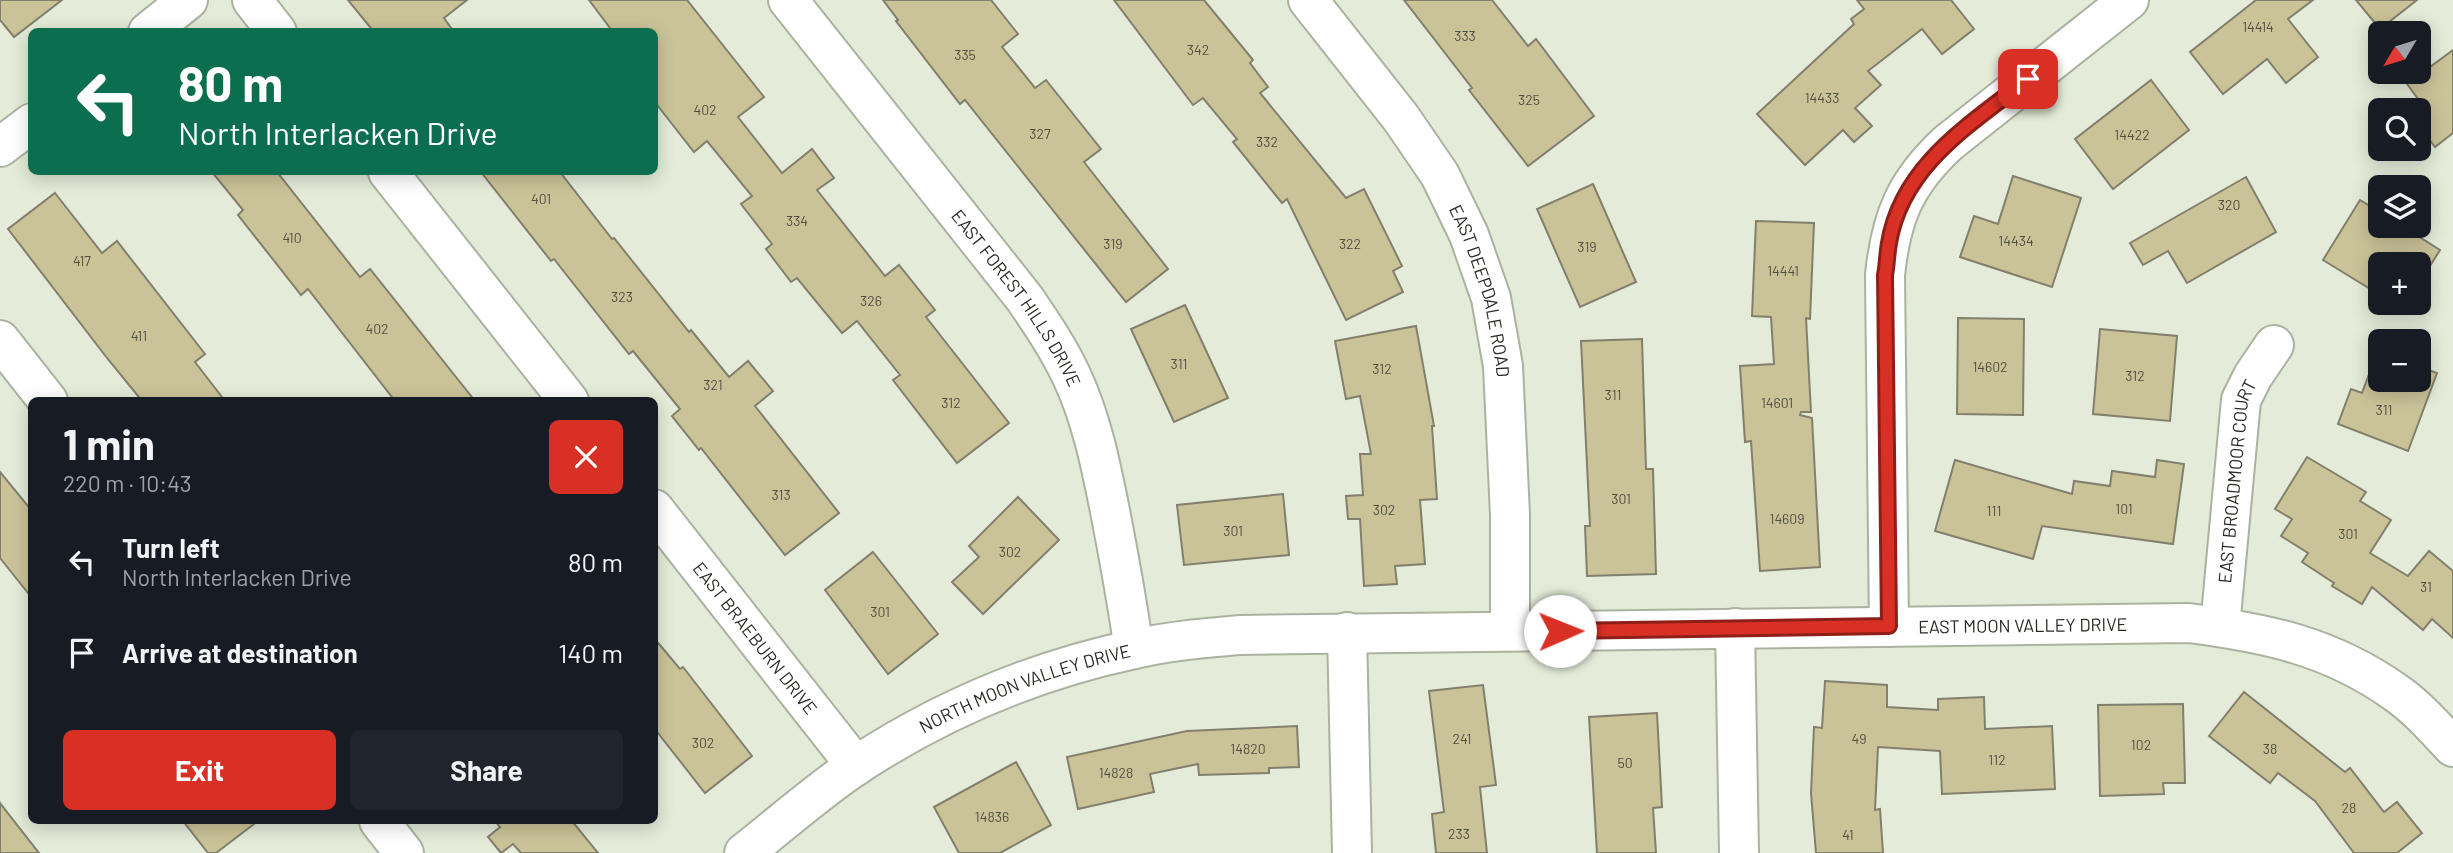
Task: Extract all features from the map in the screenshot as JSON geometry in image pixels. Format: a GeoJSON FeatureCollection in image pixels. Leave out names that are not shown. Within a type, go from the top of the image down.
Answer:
{"type":"FeatureCollection","features":[{"type":"Feature","properties":{"kind":"street"},"geometry":{"type":"LineString","coordinates":[[153,28],[188,0]]}},
{"type":"Feature","properties":{"kind":"street"},"geometry":{"type":"LineString","coordinates":[[252,0],[274,28]]}},
{"type":"Feature","properties":{"kind":"street","name":"EAST FOREST HILLS DRIVE"},"geometry":{"type":"LineString","coordinates":[[788,0],[1025,299],[1051,338],[1072,377],[1089,420],[1100,461],[1134,649]]}},
{"type":"Feature","properties":{"kind":"street","name":"EAST DEEPDALE ROAD"},"geometry":{"type":"LineString","coordinates":[[1308,0],[1401,118],[1440,175],[1469,235],[1490,298],[1503,366],[1510,515],[1510,631]]}},
{"type":"Feature","properties":{"kind":"street"},"geometry":{"type":"LineString","coordinates":[[1889,626],[1885,275],[1889,242],[1898,212],[1910,186],[1934,156],[2129,0]]}},
{"type":"Feature","properties":{"kind":"street"},"geometry":{"type":"LineString","coordinates":[[0,147],[28,125]]}},
{"type":"Feature","properties":{"kind":"street"},"geometry":{"type":"LineString","coordinates":[[390,175],[566,397]]}},
{"type":"Feature","properties":{"kind":"street"},"geometry":{"type":"LineString","coordinates":[[0,340],[45,397]]}},
{"type":"Feature","properties":{"kind":"street","name":"EAST BROADMOOR COURT"},"geometry":{"type":"LineString","coordinates":[[2220,627],[2241,400],[2274,345]]}},
{"type":"Feature","properties":{"kind":"street","name":"EAST BRAEBURN DRIVE"},"geometry":{"type":"LineString","coordinates":[[658,514],[856,766]]}},
{"type":"Feature","properties":{"kind":"street","name":"EAST MOON VALLEY DRIVE"},"geometry":{"type":"LineString","coordinates":[[1347,632],[2189,623],[2259,632],[2298,643],[2357,669],[2395,692],[2421,713],[2453,747]]}},
{"type":"Feature","properties":{"kind":"street"},"geometry":{"type":"LineString","coordinates":[[1735,628],[1739,853]]}},
{"type":"Feature","properties":{"kind":"street"},"geometry":{"type":"LineString","coordinates":[[1347,632],[1352,853]]}},
{"type":"Feature","properties":{"kind":"street","name":"NORTH MOON VALLEY DRIVE"},"geometry":{"type":"LineString","coordinates":[[744,853],[856,766],[925,725],[982,697],[1059,669],[1134,649],[1240,635],[1347,632]]}},
{"type":"Feature","properties":{"kind":"street"},"geometry":{"type":"LineString","coordinates":[[381,824],[404,853]]}},
{"type":"Feature","properties":{"kind":"building"},"geometry":{"type":"Polygon","coordinates":[[[0,0],[62,0],[14,37],[0,20],[0,0]]]}},
{"type":"Feature","properties":{"kind":"building"},"geometry":{"type":"Polygon","coordinates":[[[348,0],[467,0],[444,18],[451,28],[371,28],[348,0]]]}},
{"type":"Feature","properties":{"kind":"building"},"geometry":{"type":"Polygon","coordinates":[[[589,0],[687,0],[764,97],[738,117],[782,173],[812,149],[834,178],[817,190],[885,276],[899,265],[935,310],[926,317],[1009,423],[957,463],[893,380],[900,375],[857,321],[842,333],[797,278],[791,282],[766,249],[772,244],[741,204],[752,196],[707,141],[694,152],[658,106],[658,28],[610,28],[589,0]]]}},
{"type":"Feature","properties":{"kind":"building"},"geometry":{"type":"Polygon","coordinates":[[[883,0],[991,0],[1018,34],[1002,47],[1035,88],[1046,80],[1101,149],[1084,162],[1168,269],[1126,302],[965,100],[960,104],[883,0]]]}},
{"type":"Feature","properties":{"kind":"building"},"geometry":{"type":"Polygon","coordinates":[[[1114,0],[1204,0],[1253,60],[1250,63],[1268,87],[1260,93],[1346,198],[1364,189],[1402,266],[1393,271],[1403,292],[1346,320],[1287,199],[1282,203],[1233,142],[1237,139],[1203,98],[1193,105],[1114,0]]]}},
{"type":"Feature","properties":{"kind":"building"},"geometry":{"type":"Polygon","coordinates":[[[1404,0],[1492,0],[1528,46],[1536,39],[1594,116],[1528,166],[1404,0]]]}},
{"type":"Feature","properties":{"kind":"building"},"geometry":{"type":"Polygon","coordinates":[[[1857,0],[1951,0],[1974,29],[1942,54],[1922,29],[1868,71],[1881,85],[1855,108],[1872,126],[1854,142],[1843,130],[1805,165],[1757,114],[1854,24],[1851,19],[1864,9],[1857,0]]]}},
{"type":"Feature","properties":{"kind":"building"},"geometry":{"type":"Polygon","coordinates":[[[2256,0],[2313,0],[2288,19],[2318,57],[2286,83],[2267,59],[2223,94],[2190,52],[2256,0]]]}},
{"type":"Feature","properties":{"kind":"building"},"geometry":{"type":"Polygon","coordinates":[[[2356,0],[2417,0],[2390,21],[2373,21],[2356,0]]]}},
{"type":"Feature","properties":{"kind":"building"},"geometry":{"type":"Polygon","coordinates":[[[2453,50],[2453,133],[2435,147],[2431,142],[2431,98],[2417,98],[2407,84],[2431,84],[2431,66],[2453,50]]]}},
{"type":"Feature","properties":{"kind":"building"},"geometry":{"type":"Polygon","coordinates":[[[2151,80],[2189,130],[2113,189],[2075,139],[2151,80]]]}},
{"type":"Feature","properties":{"kind":"building"},"geometry":{"type":"Polygon","coordinates":[[[214,175],[279,175],[360,277],[370,269],[472,397],[392,397],[308,289],[301,295],[238,215],[243,210],[214,175]]]}},
{"type":"Feature","properties":{"kind":"building"},"geometry":{"type":"Polygon","coordinates":[[[483,175],[562,175],[612,239],[614,238],[689,332],[691,330],[729,377],[748,361],[773,391],[755,406],[839,513],[785,555],[701,448],[699,450],[672,416],[680,409],[633,351],[629,354],[554,259],[551,261],[483,175]]]}},
{"type":"Feature","properties":{"kind":"building"},"geometry":{"type":"Polygon","coordinates":[[[2013,176],[2081,198],[2052,287],[1960,257],[1974,216],[1998,224],[2013,176]]]}},
{"type":"Feature","properties":{"kind":"building"},"geometry":{"type":"Polygon","coordinates":[[[2246,177],[2276,232],[2187,283],[2168,251],[2143,265],[2130,243],[2246,177]]]}},
{"type":"Feature","properties":{"kind":"building"},"geometry":{"type":"Polygon","coordinates":[[[1593,184],[1636,282],[1580,307],[1537,209],[1593,184]]]}},
{"type":"Feature","properties":{"kind":"building"},"geometry":{"type":"Polygon","coordinates":[[[55,193],[102,253],[117,241],[205,354],[195,362],[222,397],[139,397],[8,229],[55,193]]]}},
{"type":"Feature","properties":{"kind":"building"},"geometry":{"type":"Polygon","coordinates":[[[2360,200],[2368,205],[2368,238],[2421,238],[2440,250],[2431,264],[2431,252],[2368,252],[2368,288],[2323,260],[2360,200]]]}},
{"type":"Feature","properties":{"kind":"building"},"geometry":{"type":"Polygon","coordinates":[[[1756,221],[1814,223],[1810,319],[1806,318],[1811,412],[1801,412],[1800,415],[1812,418],[1820,567],[1760,571],[1751,441],[1745,442],[1740,366],[1774,364],[1771,317],[1752,316],[1756,221]]]}},
{"type":"Feature","properties":{"kind":"building"},"geometry":{"type":"Polygon","coordinates":[[[1185,305],[1228,398],[1174,422],[1131,329],[1185,305]]]}},
{"type":"Feature","properties":{"kind":"building"},"geometry":{"type":"Polygon","coordinates":[[[1958,318],[2024,319],[2023,415],[1957,414],[1958,318]]]}},
{"type":"Feature","properties":{"kind":"building"},"geometry":{"type":"Polygon","coordinates":[[[1416,326],[1434,426],[1437,499],[1420,500],[1425,564],[1395,566],[1397,584],[1364,586],[1360,519],[1348,519],[1346,496],[1363,495],[1360,454],[1371,454],[1360,396],[1346,399],[1335,341],[1416,326]]]}},
{"type":"Feature","properties":{"kind":"building"},"geometry":{"type":"Polygon","coordinates":[[[2100,329],[2177,336],[2170,421],[2093,414],[2100,329]]]}},
{"type":"Feature","properties":{"kind":"building"},"geometry":{"type":"Polygon","coordinates":[[[1642,339],[1646,469],[1653,469],[1656,574],[1587,576],[1585,526],[1590,526],[1581,341],[1642,339]]]}},
{"type":"Feature","properties":{"kind":"building"},"geometry":{"type":"Polygon","coordinates":[[[2431,371],[2437,373],[2431,389],[2431,371]]]}},
{"type":"Feature","properties":{"kind":"building"},"geometry":{"type":"Polygon","coordinates":[[[2368,377],[2368,392],[2430,392],[2408,451],[2338,424],[2351,389],[2362,393],[2368,377]]]}},
{"type":"Feature","properties":{"kind":"building"},"geometry":{"type":"Polygon","coordinates":[[[2307,457],[2366,492],[2360,501],[2391,520],[2370,553],[2408,576],[2429,551],[2453,571],[2453,638],[2432,619],[2423,630],[2372,587],[2362,604],[2332,586],[2334,583],[2302,562],[2308,553],[2281,536],[2292,519],[2275,509],[2307,457]]]}},
{"type":"Feature","properties":{"kind":"building"},"geometry":{"type":"Polygon","coordinates":[[[1955,460],[2072,494],[2074,481],[2110,486],[2112,471],[2155,477],[2157,460],[2184,464],[2173,544],[2042,526],[2033,559],[1935,531],[1955,460]]]}},
{"type":"Feature","properties":{"kind":"building"},"geometry":{"type":"Polygon","coordinates":[[[0,472],[28,506],[28,593],[0,558],[0,472]]]}},
{"type":"Feature","properties":{"kind":"building"},"geometry":{"type":"Polygon","coordinates":[[[1283,494],[1289,555],[1184,565],[1177,505],[1283,494]]]}},
{"type":"Feature","properties":{"kind":"building"},"geometry":{"type":"Polygon","coordinates":[[[1018,497],[1059,540],[983,614],[952,582],[979,557],[969,546],[1018,497]]]}},
{"type":"Feature","properties":{"kind":"building"},"geometry":{"type":"Polygon","coordinates":[[[873,552],[938,634],[888,674],[825,590],[873,552]]]}},
{"type":"Feature","properties":{"kind":"building"},"geometry":{"type":"Polygon","coordinates":[[[658,643],[680,669],[683,667],[752,756],[705,793],[658,733],[658,643]]]}},
{"type":"Feature","properties":{"kind":"building"},"geometry":{"type":"Polygon","coordinates":[[[1825,681],[1887,685],[1887,707],[1938,710],[1938,699],[1984,697],[1985,729],[2052,726],[2055,789],[1942,794],[1940,751],[1878,747],[1875,810],[1880,809],[1883,853],[1816,853],[1811,793],[1814,727],[1822,728],[1825,681]]]}},
{"type":"Feature","properties":{"kind":"building"},"geometry":{"type":"Polygon","coordinates":[[[1483,685],[1496,785],[1480,787],[1487,853],[1436,853],[1432,814],[1444,812],[1429,691],[1483,685]]]}},
{"type":"Feature","properties":{"kind":"building"},"geometry":{"type":"Polygon","coordinates":[[[2244,692],[2345,772],[2350,768],[2384,812],[2397,802],[2422,833],[2397,853],[2354,853],[2315,801],[2278,773],[2270,783],[2209,736],[2244,692]]]}},
{"type":"Feature","properties":{"kind":"building"},"geometry":{"type":"Polygon","coordinates":[[[2183,704],[2185,783],[2163,783],[2164,794],[2100,796],[2098,705],[2183,704]]]}},
{"type":"Feature","properties":{"kind":"building"},"geometry":{"type":"Polygon","coordinates":[[[1657,713],[1662,807],[1653,808],[1656,853],[1597,853],[1589,717],[1657,713]]]}},
{"type":"Feature","properties":{"kind":"building"},"geometry":{"type":"Polygon","coordinates":[[[1297,726],[1299,767],[1269,768],[1269,773],[1199,775],[1198,764],[1150,774],[1154,792],[1078,809],[1067,757],[1187,731],[1297,726]]]}},
{"type":"Feature","properties":{"kind":"building"},"geometry":{"type":"Polygon","coordinates":[[[1016,762],[1051,825],[1000,853],[959,853],[934,807],[1016,762]]]}},
{"type":"Feature","properties":{"kind":"building"},"geometry":{"type":"Polygon","coordinates":[[[0,803],[39,853],[0,853],[0,803]]]}},
{"type":"Feature","properties":{"kind":"building"},"geometry":{"type":"Polygon","coordinates":[[[185,824],[254,824],[216,853],[208,853],[185,824]]]}},
{"type":"Feature","properties":{"kind":"building"},"geometry":{"type":"Polygon","coordinates":[[[498,824],[574,824],[598,853],[521,853],[513,844],[501,853],[488,837],[500,827],[498,824]]]}},
{"type":"Feature","properties":{"kind":"route"},"geometry":{"type":"LineString","coordinates":[[1560,631],[1889,626],[1885,275],[1889,242],[1898,212],[1910,186],[1927,162],[2028,79]]}}]}
